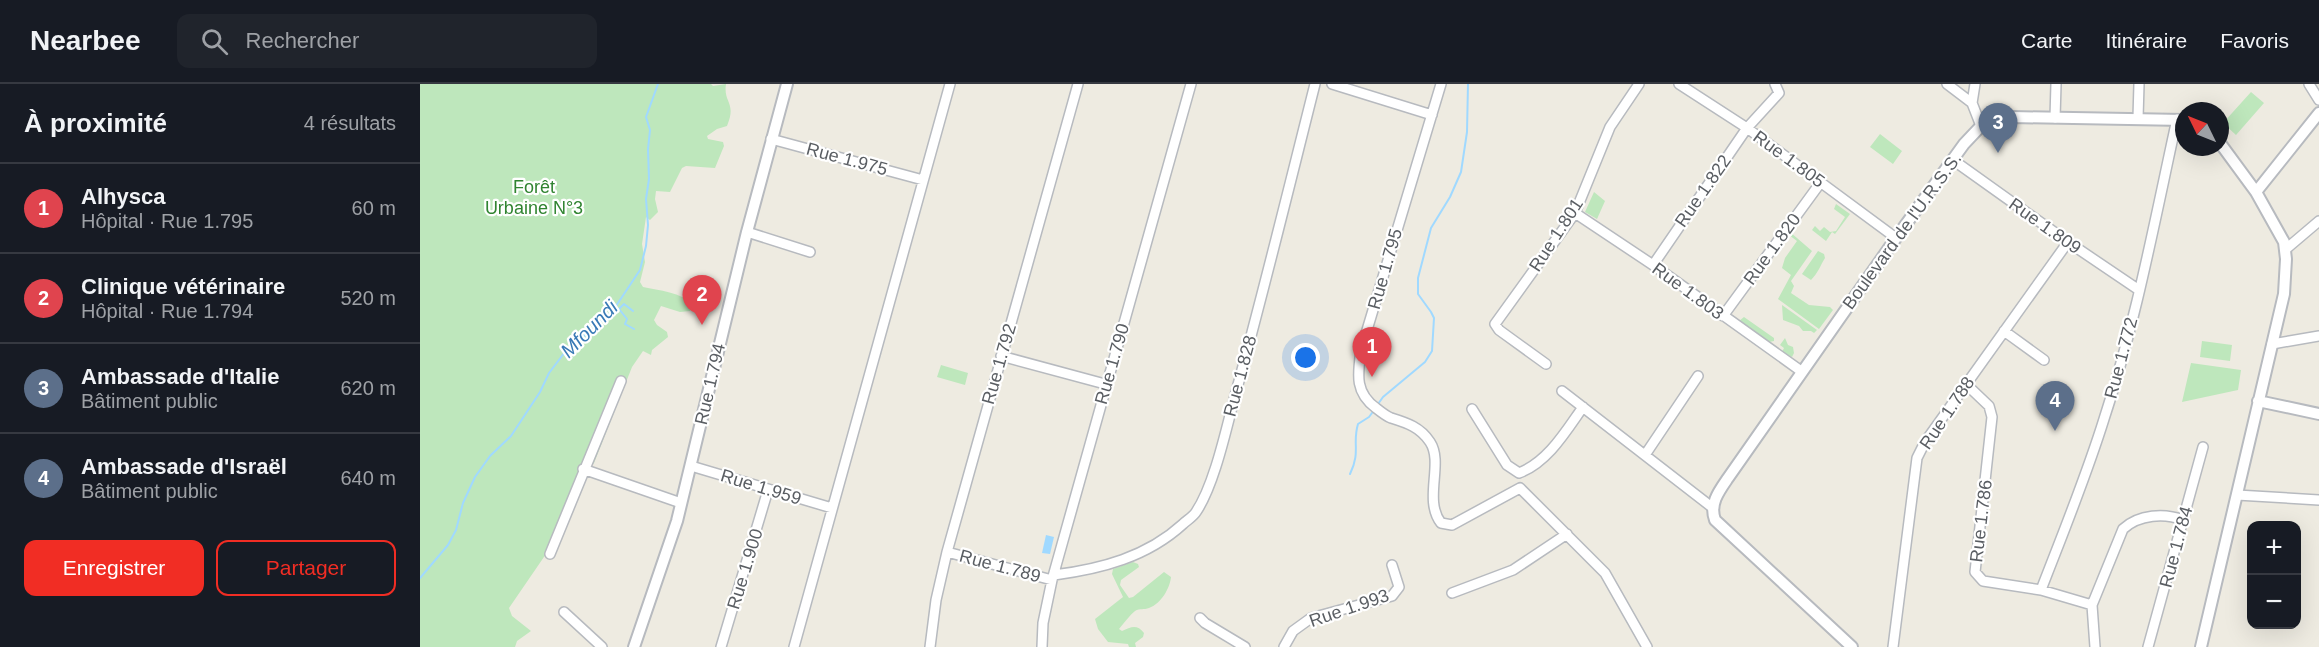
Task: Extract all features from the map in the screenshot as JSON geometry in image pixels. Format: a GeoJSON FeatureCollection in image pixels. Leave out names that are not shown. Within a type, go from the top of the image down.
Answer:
{"type":"FeatureCollection","features":[{"type":"Feature","properties":{"kind":"street","name":"Rue 1.794"},"geometry":{"type":"LineString","coordinates":[[634,647],[681,503],[747,232],[787,84]]}},
{"type":"Feature","properties":{"kind":"street"},"geometry":{"type":"LineString","coordinates":[[794,647],[950,84]]}},
{"type":"Feature","properties":{"kind":"street","name":"Rue 1.792"},"geometry":{"type":"LineString","coordinates":[[930,647],[936,600],[947,552],[1078,84]]}},
{"type":"Feature","properties":{"kind":"street","name":"Rue 1.790"},"geometry":{"type":"LineString","coordinates":[[1042,647],[1043,623],[1053,577],[1105,384],[1191,84]]}},
{"type":"Feature","properties":{"kind":"street","name":"Rue 1.828"},"geometry":{"type":"LineString","coordinates":[[1053,577],[1112,564],[1146,551],[1170,536],[1195,513],[1207,490],[1224,437],[1255,324],[1315,84]]}},
{"type":"Feature","properties":{"kind":"street"},"geometry":{"type":"LineString","coordinates":[[1332,84],[1432,115],[1442,84]]}},
{"type":"Feature","properties":{"kind":"street","name":"Rue 1.801"},"geometry":{"type":"LineString","coordinates":[[1546,364],[1499,330],[1495,324],[1575,213],[1610,127],[1639,84]]}},
{"type":"Feature","properties":{"kind":"street","name":"Rue 1.805"},"geometry":{"type":"LineString","coordinates":[[1679,84],[1746,128],[1896,238]]}},
{"type":"Feature","properties":{"kind":"street"},"geometry":{"type":"LineString","coordinates":[[1947,84],[1972,103]]}},
{"type":"Feature","properties":{"kind":"street"},"geometry":{"type":"LineString","coordinates":[[1975,84],[1972,103],[1981,126],[2012,117],[2175,119]]}},
{"type":"Feature","properties":{"kind":"street"},"geometry":{"type":"LineString","coordinates":[[2055,118],[2056,84]]}},
{"type":"Feature","properties":{"kind":"street"},"geometry":{"type":"LineString","coordinates":[[2138,118],[2139,84]]}},
{"type":"Feature","properties":{"kind":"street"},"geometry":{"type":"LineString","coordinates":[[2309,84],[2319,100]]}},
{"type":"Feature","properties":{"kind":"street","name":"Rue 1.822"},"geometry":{"type":"LineString","coordinates":[[1653,265],[1746,128],[1777,88]]}},
{"type":"Feature","properties":{"kind":"street"},"geometry":{"type":"LineString","coordinates":[[2256,192],[2319,113]]}},
{"type":"Feature","properties":{"kind":"street","name":"Rue 1.795"},"geometry":{"type":"LineString","coordinates":[[1432,115],[1362,350],[1358,378],[1360,392],[1368,402],[1389,417],[1409,423],[1424,434],[1431,444],[1434,452],[1433,499],[1437,518],[1441,523],[1452,525],[1520,488]]}},
{"type":"Feature","properties":{"kind":"street","name":"Boulevard de l'U.R.S.S."},"geometry":{"type":"LineString","coordinates":[[1713,508],[1715,497],[1801,371],[1964,144],[1981,126]]}},
{"type":"Feature","properties":{"kind":"street","name":"Rue 1.975"},"geometry":{"type":"LineString","coordinates":[[771,139],[923,180]]}},
{"type":"Feature","properties":{"kind":"street","name":"Rue 1.772"},"geometry":{"type":"LineString","coordinates":[[2042,590],[2104,420],[2139,290],[2175,140]]}},
{"type":"Feature","properties":{"kind":"street"},"geometry":{"type":"LineString","coordinates":[[2201,647],[2284,294],[2286,249],[2256,192],[2229,154]]}},
{"type":"Feature","properties":{"kind":"street","name":"Rue 1.809"},"geometry":{"type":"LineString","coordinates":[[1953,160],[2139,290]]}},
{"type":"Feature","properties":{"kind":"street","name":"Rue 1.820"},"geometry":{"type":"LineString","coordinates":[[1723,316],[1821,182]]}},
{"type":"Feature","properties":{"kind":"street","name":"Rue 1.803"},"geometry":{"type":"LineString","coordinates":[[1575,213],[1653,265],[1801,371]]}},
{"type":"Feature","properties":{"kind":"street"},"geometry":{"type":"LineString","coordinates":[[2286,249],[2319,221]]}},
{"type":"Feature","properties":{"kind":"street"},"geometry":{"type":"LineString","coordinates":[[747,232],[810,252]]}},
{"type":"Feature","properties":{"kind":"street","name":"Rue 1.788"},"geometry":{"type":"LineString","coordinates":[[1893,647],[1917,458],[1925,442],[2068,242]]}},
{"type":"Feature","properties":{"kind":"street"},"geometry":{"type":"LineString","coordinates":[[2004,332],[2044,360]]}},
{"type":"Feature","properties":{"kind":"street"},"geometry":{"type":"LineString","coordinates":[[2272,344],[2319,336]]}},
{"type":"Feature","properties":{"kind":"street"},"geometry":{"type":"LineString","coordinates":[[1001,356],[1105,384]]}},
{"type":"Feature","properties":{"kind":"street"},"geometry":{"type":"LineString","coordinates":[[1645,455],[1698,376]]}},
{"type":"Feature","properties":{"kind":"street"},"geometry":{"type":"LineString","coordinates":[[550,554],[621,381]]}},
{"type":"Feature","properties":{"kind":"street","name":"Rue 1.786"},"geometry":{"type":"LineString","coordinates":[[1966,385],[1989,406],[1992,417],[1975,572],[1983,580],[2042,590],[2092,605]]}},
{"type":"Feature","properties":{"kind":"street"},"geometry":{"type":"LineString","coordinates":[[1562,391],[1713,508],[1715,520],[1721,528],[1852,647]]}},
{"type":"Feature","properties":{"kind":"street"},"geometry":{"type":"LineString","coordinates":[[2258,401],[2319,414]]}},
{"type":"Feature","properties":{"kind":"street"},"geometry":{"type":"LineString","coordinates":[[1519,473],[1538,463],[1556,444],[1583,407]]}},
{"type":"Feature","properties":{"kind":"street"},"geometry":{"type":"LineString","coordinates":[[1472,409],[1507,465],[1519,473]]}},
{"type":"Feature","properties":{"kind":"street","name":"Rue 1.784"},"geometry":{"type":"LineString","coordinates":[[2148,647],[2203,447]]}},
{"type":"Feature","properties":{"kind":"street","name":"Rue 1.959"},"geometry":{"type":"LineString","coordinates":[[691,466],[832,508]]}},
{"type":"Feature","properties":{"kind":"street"},"geometry":{"type":"LineString","coordinates":[[583,469],[681,503]]}},
{"type":"Feature","properties":{"kind":"street"},"geometry":{"type":"LineString","coordinates":[[1519,473],[1520,488],[1605,573],[1647,647]]}},
{"type":"Feature","properties":{"kind":"street","name":"Rue 1.900"},"geometry":{"type":"LineString","coordinates":[[721,647],[768,490]]}},
{"type":"Feature","properties":{"kind":"street"},"geometry":{"type":"LineString","coordinates":[[2237,495],[2319,500]]}},
{"type":"Feature","properties":{"kind":"street"},"geometry":{"type":"LineString","coordinates":[[2095,647],[2092,605],[2123,529],[2128,525],[2161,514],[2183,520]]}},
{"type":"Feature","properties":{"kind":"street"},"geometry":{"type":"LineString","coordinates":[[1452,593],[1513,570],[1567,534]]}},
{"type":"Feature","properties":{"kind":"street","name":"Rue 1.789"},"geometry":{"type":"LineString","coordinates":[[947,552],[1053,577]]}},
{"type":"Feature","properties":{"kind":"street","name":"Rue 1.993"},"geometry":{"type":"LineString","coordinates":[[1284,647],[1293,631],[1311,618],[1392,596],[1399,587],[1392,565]]}},
{"type":"Feature","properties":{"kind":"street"},"geometry":{"type":"LineString","coordinates":[[564,612],[602,647]]}},
{"type":"Feature","properties":{"kind":"street"},"geometry":{"type":"LineString","coordinates":[[1200,618],[1245,647]]}},
{"type":"Feature","properties":{"kind":"green space","name":"Forêt Urbaine N°3"},"geometry":{"type":"Polygon","coordinates":[[[420,84],[711,84],[713,86],[726,84],[726,95],[731,112],[727,126],[707,136],[708,139],[723,142],[724,146],[715,168],[686,166],[682,168],[670,192],[656,191],[658,212],[650,220],[646,217],[642,244],[645,262],[640,282],[643,287],[676,295],[694,304],[690,311],[680,312],[661,306],[654,320],[667,332],[668,337],[652,350],[651,355],[643,351],[632,367],[594,463],[581,477],[557,525],[546,554],[509,608],[512,616],[531,631],[517,641],[515,647],[420,647],[420,84]]]}},
{"type":"Feature","properties":{"kind":"green space"},"geometry":{"type":"Polygon","coordinates":[[[2251,92],[2264,103],[2236,135],[2229,129],[2229,116],[2251,92]]]}},
{"type":"Feature","properties":{"kind":"green space"},"geometry":{"type":"Polygon","coordinates":[[[1880,134],[1902,151],[1893,164],[1870,147],[1880,134]]]}},
{"type":"Feature","properties":{"kind":"green space"},"geometry":{"type":"Polygon","coordinates":[[[1594,192],[1605,201],[1597,219],[1585,212],[1594,192]]]}},
{"type":"Feature","properties":{"kind":"green space"},"geometry":{"type":"Polygon","coordinates":[[[1836,204],[1850,214],[1835,234],[1832,232],[1826,241],[1812,230],[1815,226],[1820,231],[1824,227],[1830,232],[1836,231],[1845,217],[1834,209],[1836,204]]]}},
{"type":"Feature","properties":{"kind":"green space"},"geometry":{"type":"Polygon","coordinates":[[[1790,232],[1812,251],[1791,281],[1794,286],[1791,293],[1809,305],[1830,307],[1833,310],[1819,329],[1778,299],[1791,275],[1782,268],[1785,258],[1797,241],[1789,235],[1790,232]]]}},
{"type":"Feature","properties":{"kind":"green space"},"geometry":{"type":"Polygon","coordinates":[[[1818,251],[1824,254],[1825,258],[1811,280],[1802,274],[1818,251]]]}},
{"type":"Feature","properties":{"kind":"green space"},"geometry":{"type":"Polygon","coordinates":[[[1782,305],[1817,330],[1814,333],[1803,331],[1799,326],[1783,320],[1782,305]]]}},
{"type":"Feature","properties":{"kind":"green space"},"geometry":{"type":"Polygon","coordinates":[[[1744,317],[1774,338],[1774,341],[1769,342],[1739,321],[1744,317]]]}},
{"type":"Feature","properties":{"kind":"green space"},"geometry":{"type":"Polygon","coordinates":[[[1785,338],[1788,345],[1793,347],[1792,357],[1782,352],[1784,348],[1780,345],[1785,338]]]}},
{"type":"Feature","properties":{"kind":"green space"},"geometry":{"type":"Polygon","coordinates":[[[2202,341],[2232,345],[2230,361],[2200,357],[2202,341]]]}},
{"type":"Feature","properties":{"kind":"green space"},"geometry":{"type":"Polygon","coordinates":[[[2191,363],[2241,370],[2238,390],[2182,402],[2191,363]]]}},
{"type":"Feature","properties":{"kind":"green space"},"geometry":{"type":"Polygon","coordinates":[[[941,365],[968,373],[965,385],[937,377],[941,365]]]}},
{"type":"Feature","properties":{"kind":"green space"},"geometry":{"type":"Polygon","coordinates":[[[1133,562],[1139,567],[1121,580],[1120,585],[1129,598],[1164,572],[1171,577],[1167,591],[1157,603],[1149,608],[1135,611],[1119,629],[1122,631],[1136,627],[1144,633],[1143,637],[1135,643],[1136,647],[1129,647],[1128,644],[1108,642],[1098,629],[1095,619],[1123,597],[1112,574],[1113,569],[1133,562]]]}},
{"type":"Feature","properties":{"kind":"water"},"geometry":{"type":"Polygon","coordinates":[[[1046,535],[1054,537],[1050,554],[1042,553],[1046,535]]]}},
{"type":"Feature","properties":{"kind":"waterway","name":"Mfoundi"},"geometry":{"type":"LineString","coordinates":[[420,578],[448,545],[456,530],[463,503],[475,477],[490,456],[511,436],[540,392],[549,373],[565,352],[612,312],[640,270],[648,225],[646,199],[649,179],[650,130],[646,117],[658,84]]}},
{"type":"Feature","properties":{"kind":"waterway"},"geometry":{"type":"LineString","coordinates":[[1378,404],[1383,397],[1425,362],[1432,351],[1434,318],[1418,294],[1418,278],[1431,228],[1450,197],[1461,172],[1467,132],[1468,84]]}},
{"type":"Feature","properties":{"kind":"waterway"},"geometry":{"type":"LineString","coordinates":[[633,311],[624,304],[619,309],[627,319],[625,324],[634,329]]}},
{"type":"Feature","properties":{"kind":"waterway"},"geometry":{"type":"LineString","coordinates":[[1350,474],[1356,453],[1358,424],[1369,417],[1375,409]]}},
{"type":"Feature","properties":{"kind":"place","name":"Ambassade d'Italie"},"geometry":{"type":"Point","coordinates":[1998,153]}},
{"type":"Feature","properties":{"kind":"place","name":"Clinique vétérinaire"},"geometry":{"type":"Point","coordinates":[702,325]}},
{"type":"Feature","properties":{"kind":"place","name":"Alhysca"},"geometry":{"type":"Point","coordinates":[1372,377]}},
{"type":"Feature","properties":{"kind":"place","name":"Ambassade d'Israël"},"geometry":{"type":"Point","coordinates":[2055,431]}}]}
